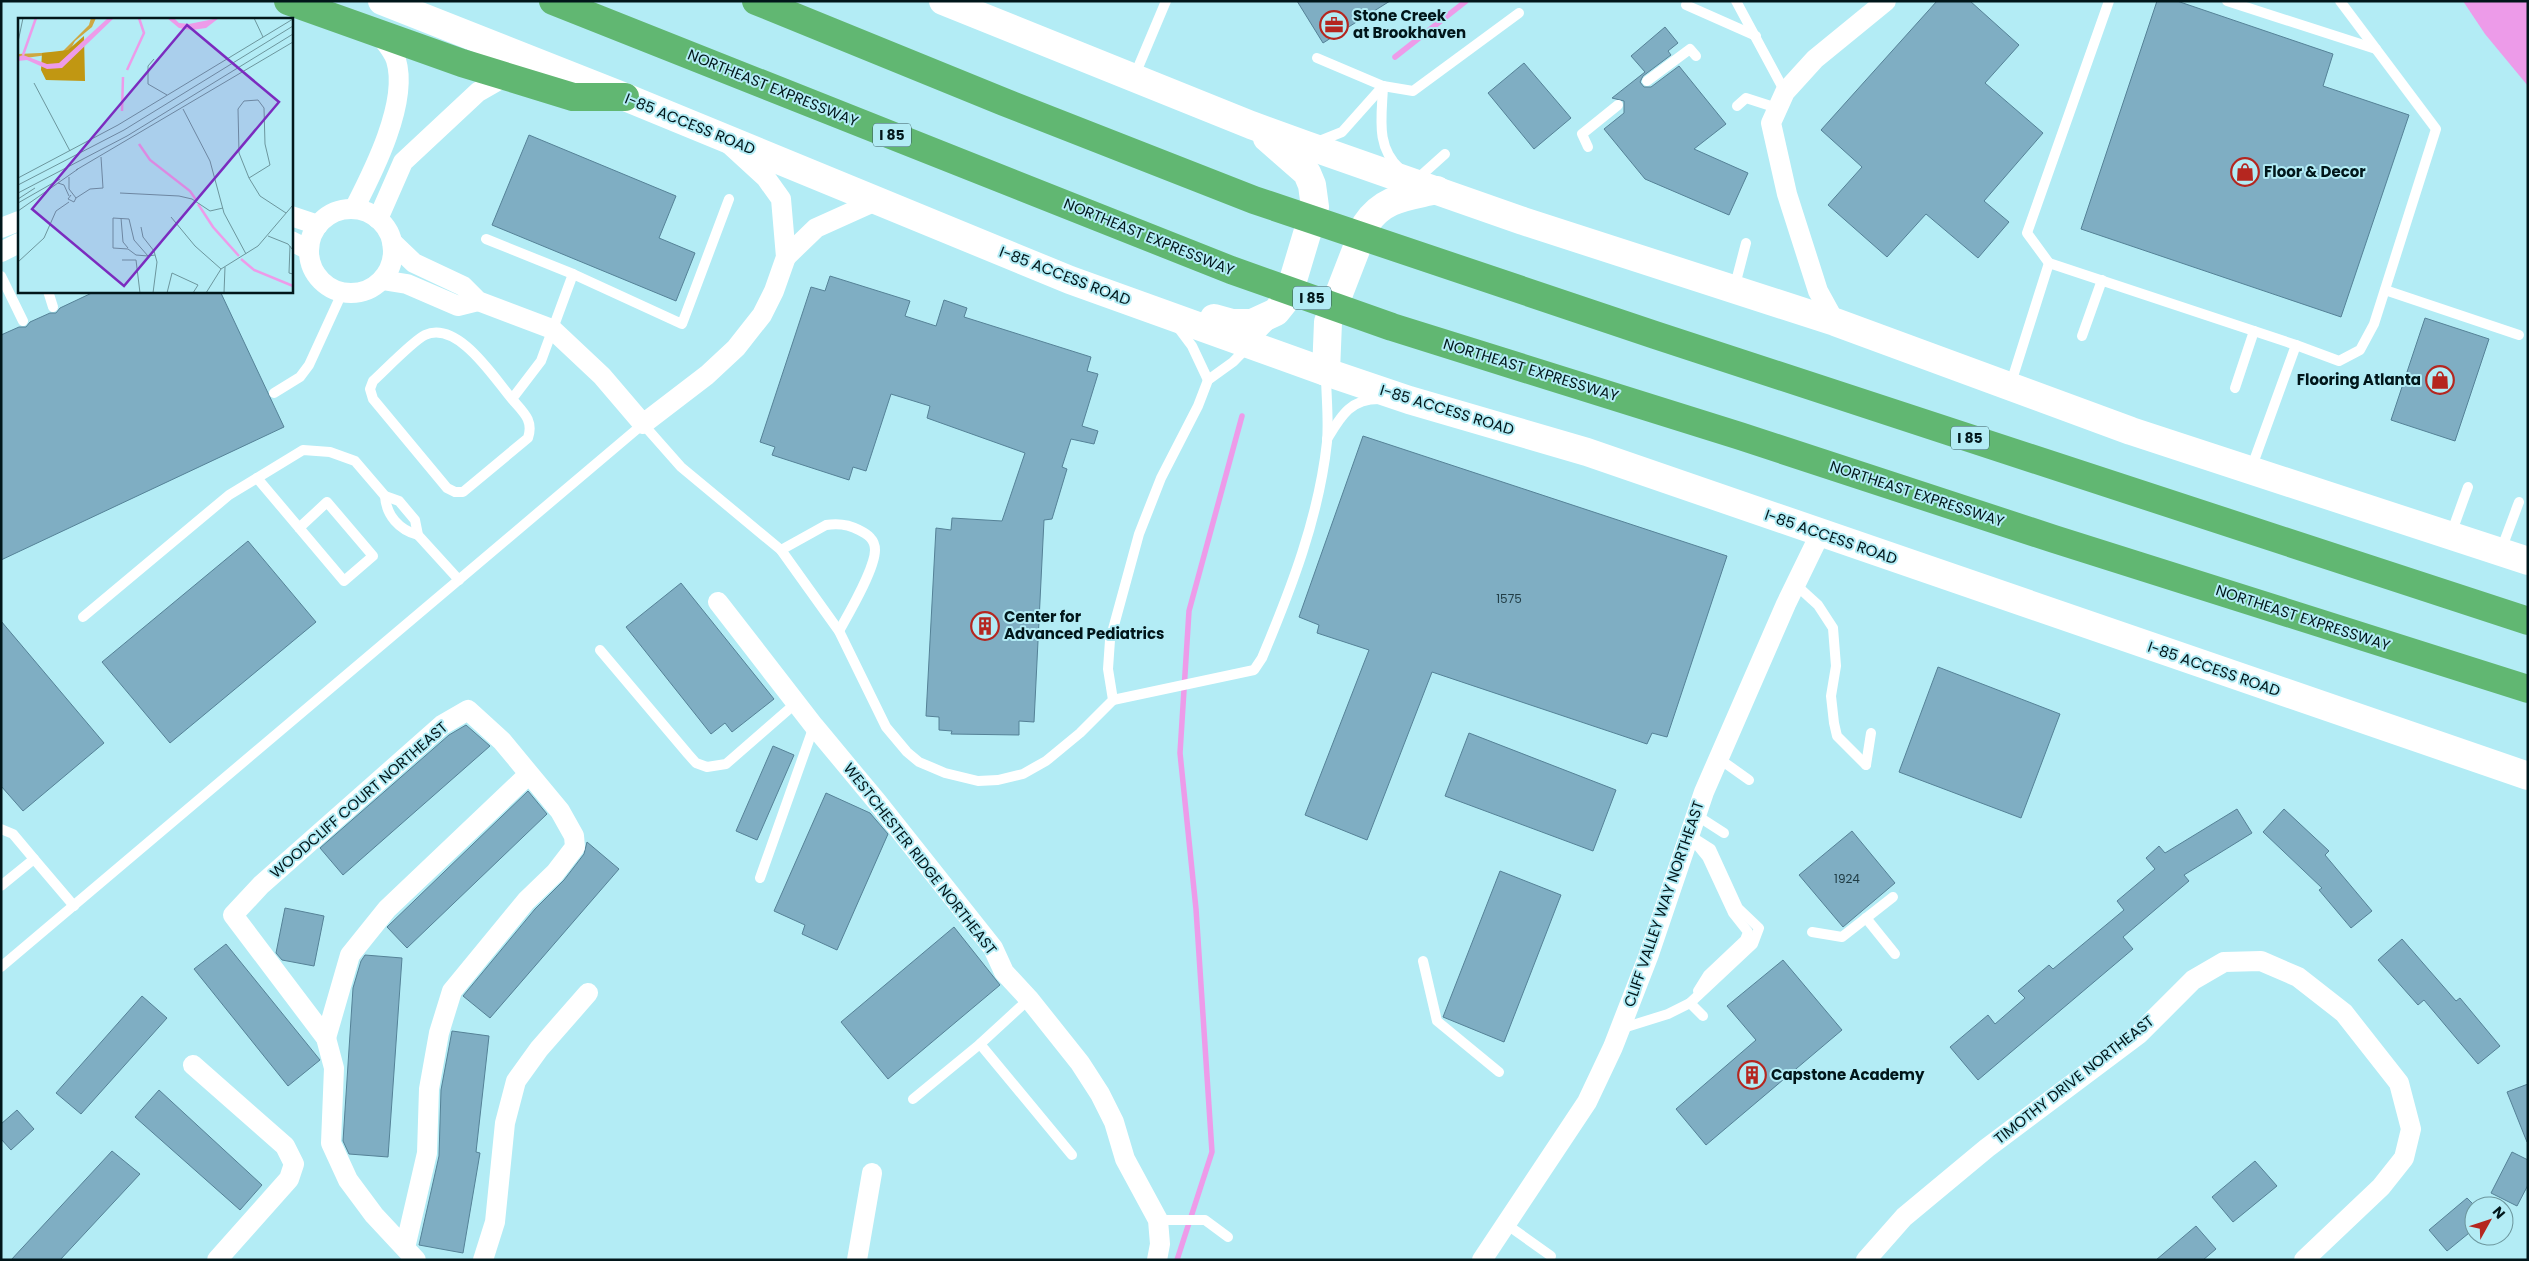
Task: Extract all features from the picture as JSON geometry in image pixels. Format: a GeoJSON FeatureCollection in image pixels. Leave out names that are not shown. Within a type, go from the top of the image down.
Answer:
{"type":"FeatureCollection","features":[{"type":"Feature","properties":{"kind":"highway"},"geometry":{"type":"LineString","coordinates":[[288,1],[506,76],[574,97],[625,97]]}},
{"type":"Feature","properties":{"kind":"highway","name":"NORTHEAST EXPRESSWAY"},"geometry":{"type":"LineString","coordinates":[[553,1],[1231,270],[1392,327],[1740,436],[2054,539],[2528,689]]}},
{"type":"Feature","properties":{"kind":"highway","name":"I 85"},"geometry":{"type":"LineString","coordinates":[[756,1],[1004,102],[1254,200],[1655,335],[2528,621]]}},
{"type":"Feature","properties":{"kind":"main road","name":"I-85 ACCESS ROAD"},"geometry":{"type":"LineString","coordinates":[[382,1],[625,97],[1070,280],[1326,372],[1409,400],[1587,452],[1820,534],[2528,776]]}},
{"type":"Feature","properties":{"kind":"main road"},"geometry":{"type":"LineString","coordinates":[[943,1],[1251,125],[1306,145],[1734,290],[1835,322],[2131,431],[2528,560]]}},
{"type":"Feature","properties":{"kind":"main road"},"geometry":{"type":"LineString","coordinates":[[1070,280],[1232,323],[1252,324],[1276,312],[1288,298],[1315,207],[1313,192],[1307,173],[1298,163],[1251,125]]}},
{"type":"Feature","properties":{"kind":"main road"},"geometry":{"type":"LineString","coordinates":[[1326,372],[1328,322],[1366,224],[1374,211],[1388,202],[1426,186]]}},
{"type":"Feature","properties":{"kind":"main road"},"geometry":{"type":"LineString","coordinates":[[1328,322],[1336,345],[1350,363],[1370,378],[1409,400]]}},
{"type":"Feature","properties":{"kind":"street"},"geometry":{"type":"LineString","coordinates":[[1835,322],[1818,291],[1787,194],[1771,122],[1781,100],[1815,59],[1886,1]]}},
{"type":"Feature","properties":{"kind":"street"},"geometry":{"type":"LineString","coordinates":[[354,209],[369,180],[400,93],[396,60],[377,31]]}},
{"type":"Feature","properties":{"kind":"street"},"geometry":{"type":"LineString","coordinates":[[378,219],[404,162],[478,92],[506,76]]}},
{"type":"Feature","properties":{"kind":"street"},"geometry":{"type":"LineString","coordinates":[[392,242],[414,263],[463,286],[478,301],[552,329],[602,376],[643,424],[707,376],[736,348],[762,315],[774,292],[786,257],[781,199],[774,188],[721,137]]}},
{"type":"Feature","properties":{"kind":"street"},"geometry":{"type":"LineString","coordinates":[[786,257],[816,228],[876,201]]}},
{"type":"Feature","properties":{"kind":"street"},"geometry":{"type":"LineString","coordinates":[[354,209],[367,212],[378,219],[387,229],[392,242],[393,255],[390,268],[382,280],[371,289],[357,293],[342,293],[330,289],[318,278],[311,265],[309,250],[311,236],[318,225],[335,213],[354,209]]}},
{"type":"Feature","properties":{"kind":"street"},"geometry":{"type":"LineString","coordinates":[[292,216],[318,225]]}},
{"type":"Feature","properties":{"kind":"street"},"geometry":{"type":"LineString","coordinates":[[1,228],[18,221]]}},
{"type":"Feature","properties":{"kind":"street"},"geometry":{"type":"LineString","coordinates":[[292,242],[309,250]]}},
{"type":"Feature","properties":{"kind":"street"},"geometry":{"type":"LineString","coordinates":[[1,252],[18,244]]}},
{"type":"Feature","properties":{"kind":"street"},"geometry":{"type":"LineString","coordinates":[[382,280],[407,284],[458,306],[478,301]]}},
{"type":"Feature","properties":{"kind":"street","name":"CLIFF VALLEY WAY NORTHEAST"},"geometry":{"type":"LineString","coordinates":[[1482,1260],[1587,1102],[1620,1029],[1648,957],[1696,815],[1718,758],[1820,534]]}},
{"type":"Feature","properties":{"kind":"street","name":"WESTCHESTER RIDGE NORTHEAST"},"geometry":{"type":"LineString","coordinates":[[718,602],[814,726],[994,948],[1004,972],[1029,999],[1080,1063],[1100,1094],[1114,1122],[1125,1159],[1158,1220],[1160,1244],[1157,1260]]}},
{"type":"Feature","properties":{"kind":"street","name":"WOODCLIFF COURT NORTHEAST"},"geometry":{"type":"LineString","coordinates":[[468,710],[502,741],[560,812],[574,836],[575,847],[555,873],[526,901],[452,991],[439,1033],[428,1089],[427,1153],[410,1254],[374,1215],[348,1180],[331,1143],[334,1068],[326,1038],[232,915],[261,885],[442,725],[468,710]]}},
{"type":"Feature","properties":{"kind":"street"},"geometry":{"type":"LineString","coordinates":[[326,1038],[350,955],[387,909],[528,775]]}},
{"type":"Feature","properties":{"kind":"street","name":"TIMOTHY DRIVE NORTHEAST"},"geometry":{"type":"LineString","coordinates":[[1866,1260],[1904,1217],[1987,1148],[2139,1034],[2193,980],[2224,962],[2261,961],[2298,977],[2344,1013],[2399,1083],[2411,1129],[2404,1158],[2382,1187],[2304,1260]]}},
{"type":"Feature","properties":{"kind":"street"},"geometry":{"type":"LineString","coordinates":[[483,1260],[494,1222],[505,1123],[516,1081],[539,1049],[588,993]]}},
{"type":"Feature","properties":{"kind":"street"},"geometry":{"type":"LineString","coordinates":[[193,1064],[284,1146],[294,1164],[289,1179],[217,1260]]}},
{"type":"Feature","properties":{"kind":"street"},"geometry":{"type":"LineString","coordinates":[[857,1260],[872,1173]]}},
{"type":"Feature","properties":{"kind":"lane"},"geometry":{"type":"LineString","coordinates":[[1134,78],[1166,1]]}},
{"type":"Feature","properties":{"kind":"lane"},"geometry":{"type":"LineString","coordinates":[[1736,1],[1757,37],[1781,100],[1746,98],[1737,106]]}},
{"type":"Feature","properties":{"kind":"lane"},"geometry":{"type":"LineString","coordinates":[[2109,1],[2027,233],[2049,263],[2339,361],[2360,350],[2374,324],[2436,129],[2340,1]]}},
{"type":"Feature","properties":{"kind":"lane"},"geometry":{"type":"LineString","coordinates":[[2227,1],[2376,49]]}},
{"type":"Feature","properties":{"kind":"lane"},"geometry":{"type":"LineString","coordinates":[[1686,5],[1757,37]]}},
{"type":"Feature","properties":{"kind":"lane"},"geometry":{"type":"LineString","coordinates":[[1317,58],[1383,86],[1413,91],[1519,13]]}},
{"type":"Feature","properties":{"kind":"lane"},"geometry":{"type":"LineString","coordinates":[[1647,81],[1690,49],[1696,56]]}},
{"type":"Feature","properties":{"kind":"lane"},"geometry":{"type":"LineString","coordinates":[[1306,145],[1329,139],[1342,132],[1383,86]]}},
{"type":"Feature","properties":{"kind":"lane"},"geometry":{"type":"LineString","coordinates":[[1383,86],[1381,136],[1385,152],[1393,163],[1426,186],[1445,154]]}},
{"type":"Feature","properties":{"kind":"lane"},"geometry":{"type":"LineString","coordinates":[[1588,147],[1582,134],[1618,105]]}},
{"type":"Feature","properties":{"kind":"lane"},"geometry":{"type":"LineString","coordinates":[[486,239],[573,274],[682,324],[729,199]]}},
{"type":"Feature","properties":{"kind":"lane"},"geometry":{"type":"LineString","coordinates":[[1734,290],[1746,243]]}},
{"type":"Feature","properties":{"kind":"lane"},"geometry":{"type":"LineString","coordinates":[[2010,386],[2049,263]]}},
{"type":"Feature","properties":{"kind":"lane"},"geometry":{"type":"LineString","coordinates":[[512,399],[541,361],[573,274]]}},
{"type":"Feature","properties":{"kind":"lane"},"geometry":{"type":"LineString","coordinates":[[1,276],[23,321]]}},
{"type":"Feature","properties":{"kind":"lane"},"geometry":{"type":"LineString","coordinates":[[2082,336],[2102,280]]}},
{"type":"Feature","properties":{"kind":"lane"},"geometry":{"type":"LineString","coordinates":[[2384,290],[2518,336]]}},
{"type":"Feature","properties":{"kind":"lane"},"geometry":{"type":"LineString","coordinates":[[48,292],[53,307]]}},
{"type":"Feature","properties":{"kind":"lane"},"geometry":{"type":"LineString","coordinates":[[274,394],[300,377],[309,365],[342,293]]}},
{"type":"Feature","properties":{"kind":"lane"},"geometry":{"type":"LineString","coordinates":[[1113,700],[1108,669],[1110,640],[1139,534],[1160,478],[1198,406],[1208,380],[1233,362],[1270,326],[1276,312]]}},
{"type":"Feature","properties":{"kind":"lane"},"geometry":{"type":"LineString","coordinates":[[1168,315],[1192,346],[1208,380]]}},
{"type":"Feature","properties":{"kind":"lane"},"geometry":{"type":"LineString","coordinates":[[2235,388],[2254,332]]}},
{"type":"Feature","properties":{"kind":"lane"},"geometry":{"type":"LineString","coordinates":[[444,333],[463,341],[512,399],[529,419],[531,429],[528,438],[463,492],[455,492],[447,488],[373,399],[370,389],[373,381],[426,335],[444,333]]}},
{"type":"Feature","properties":{"kind":"lane"},"geometry":{"type":"LineString","coordinates":[[2251,470],[2296,345]]}},
{"type":"Feature","properties":{"kind":"lane"},"geometry":{"type":"LineString","coordinates":[[1,968],[643,424],[681,467],[781,550],[839,630],[867,684],[878,713],[896,740],[919,762],[945,773],[970,780],[998,780],[1023,774],[1046,762],[1080,733],[1113,700],[1254,670],[1262,658],[1310,530],[1320,487],[1327,440],[1326,372]]}},
{"type":"Feature","properties":{"kind":"lane"},"geometry":{"type":"LineString","coordinates":[[1327,440],[1340,418],[1357,402],[1376,398],[1409,400]]}},
{"type":"Feature","properties":{"kind":"lane"},"geometry":{"type":"LineString","coordinates":[[83,617],[229,495],[303,450],[330,452],[355,462],[385,496],[399,501],[415,520],[418,535],[458,580]]}},
{"type":"Feature","properties":{"kind":"lane"},"geometry":{"type":"LineString","coordinates":[[257,478],[299,528],[344,581],[373,556],[327,502],[299,528]]}},
{"type":"Feature","properties":{"kind":"lane"},"geometry":{"type":"LineString","coordinates":[[2450,535],[2468,487]]}},
{"type":"Feature","properties":{"kind":"lane"},"geometry":{"type":"LineString","coordinates":[[385,496],[386,509],[405,531],[418,535]]}},
{"type":"Feature","properties":{"kind":"lane"},"geometry":{"type":"LineString","coordinates":[[2500,552],[2519,502]]}},
{"type":"Feature","properties":{"kind":"lane"},"geometry":{"type":"LineString","coordinates":[[781,550],[826,525],[851,526],[869,535],[875,550],[872,565],[839,630]]}},
{"type":"Feature","properties":{"kind":"lane"},"geometry":{"type":"LineString","coordinates":[[1796,585],[1818,605],[1834,628],[1836,666],[1831,696],[1834,723],[1838,736],[1866,765],[1872,733]]}},
{"type":"Feature","properties":{"kind":"lane"},"geometry":{"type":"LineString","coordinates":[[600,650],[696,763],[707,767],[726,764],[796,703]]}},
{"type":"Feature","properties":{"kind":"lane"},"geometry":{"type":"LineString","coordinates":[[760,878],[814,726]]}},
{"type":"Feature","properties":{"kind":"lane"},"geometry":{"type":"LineString","coordinates":[[1718,758],[1749,780]]}},
{"type":"Feature","properties":{"kind":"lane"},"geometry":{"type":"LineString","coordinates":[[1696,815],[1724,833]]}},
{"type":"Feature","properties":{"kind":"lane"},"geometry":{"type":"LineString","coordinates":[[1,829],[13,834],[74,906]]}},
{"type":"Feature","properties":{"kind":"lane"},"geometry":{"type":"LineString","coordinates":[[1620,1029],[1668,1014],[1690,1003],[1753,944],[1759,928],[1738,908],[1711,849],[1689,835]]}},
{"type":"Feature","properties":{"kind":"lane"},"geometry":{"type":"LineString","coordinates":[[1,886],[34,859]]}},
{"type":"Feature","properties":{"kind":"lane"},"geometry":{"type":"LineString","coordinates":[[1812,932],[1842,937],[1893,897]]}},
{"type":"Feature","properties":{"kind":"lane"},"geometry":{"type":"LineString","coordinates":[[1866,918],[1896,954]]}},
{"type":"Feature","properties":{"kind":"lane"},"geometry":{"type":"LineString","coordinates":[[1423,961],[1437,1021],[1499,1072]]}},
{"type":"Feature","properties":{"kind":"lane"},"geometry":{"type":"LineString","coordinates":[[913,1099],[980,1044],[1029,999]]}},
{"type":"Feature","properties":{"kind":"lane"},"geometry":{"type":"LineString","coordinates":[[1690,1003],[1703,1016]]}},
{"type":"Feature","properties":{"kind":"lane"},"geometry":{"type":"LineString","coordinates":[[980,1044],[1072,1155]]}},
{"type":"Feature","properties":{"kind":"lane"},"geometry":{"type":"LineString","coordinates":[[1158,1220],[1205,1220],[1228,1237]]}},
{"type":"Feature","properties":{"kind":"lane"},"geometry":{"type":"LineString","coordinates":[[1506,1224],[1551,1256]]}},
{"type":"Feature","properties":{"kind":"shaded area"},"geometry":{"type":"Polygon","coordinates":[[[2463,1],[2528,1],[2528,86],[2485,34],[2463,1]]]}},
{"type":"Feature","properties":{"kind":"building"},"geometry":{"type":"Polygon","coordinates":[[[1297,1],[1390,1],[1323,43],[1297,1]]]}},
{"type":"Feature","properties":{"kind":"building"},"geometry":{"type":"Polygon","coordinates":[[[1937,1],[1970,1],[2019,45],[1985,83],[2043,133],[1984,201],[2009,222],[1978,258],[1926,214],[1887,257],[1828,205],[1862,167],[1821,130],[1937,1]]]}},
{"type":"Feature","properties":{"kind":"building","name":"Floor & Decor"},"geometry":{"type":"Polygon","coordinates":[[[2157,1],[2177,1],[2333,54],[2323,86],[2409,115],[2341,317],[2081,229],[2157,1]]]}},
{"type":"Feature","properties":{"kind":"building"},"geometry":{"type":"Polygon","coordinates":[[[1665,27],[1678,43],[1668,51],[1671,55],[1643,76],[1640,82],[1644,87],[1651,87],[1679,66],[1726,124],[1694,149],[1748,173],[1729,215],[1645,179],[1604,129],[1624,113],[1624,101],[1612,98],[1645,72],[1631,56],[1665,27]]]}},
{"type":"Feature","properties":{"kind":"building"},"geometry":{"type":"Polygon","coordinates":[[[1524,63],[1571,118],[1534,149],[1488,93],[1524,63]]]}},
{"type":"Feature","properties":{"kind":"building"},"geometry":{"type":"Polygon","coordinates":[[[529,135],[676,196],[659,238],[695,253],[676,301],[492,225],[529,135]]]}},
{"type":"Feature","properties":{"kind":"building"},"geometry":{"type":"Polygon","coordinates":[[[830,276],[910,301],[905,316],[936,326],[944,300],[967,308],[964,317],[1091,357],[1087,371],[1098,374],[1082,426],[1098,431],[1094,444],[1071,439],[1062,467],[1067,469],[1052,519],[1044,520],[1034,722],[1019,721],[1019,735],[951,734],[952,731],[939,730],[939,717],[926,716],[936,528],[951,530],[952,518],[1002,521],[1025,453],[927,418],[930,406],[891,394],[866,471],[853,467],[849,480],[772,455],[775,447],[760,442],[811,287],[825,291],[830,276]]]}},
{"type":"Feature","properties":{"kind":"building"},"geometry":{"type":"Polygon","coordinates":[[[94,292],[220,292],[284,427],[1,560],[1,335],[19,327],[26,327],[30,322],[50,313],[56,313],[60,308],[94,292]]]}},
{"type":"Feature","properties":{"kind":"building","name":"Flooring Atlanta"},"geometry":{"type":"Polygon","coordinates":[[[2425,318],[2489,339],[2455,441],[2391,420],[2425,318]]]}},
{"type":"Feature","properties":{"kind":"building"},"geometry":{"type":"Polygon","coordinates":[[[1363,436],[1727,556],[1667,737],[1652,733],[1647,744],[1432,672],[1367,840],[1305,815],[1369,650],[1317,633],[1319,625],[1299,617],[1363,436]]]}},
{"type":"Feature","properties":{"kind":"building"},"geometry":{"type":"Polygon","coordinates":[[[248,541],[316,622],[170,743],[102,662],[248,541]]]}},
{"type":"Feature","properties":{"kind":"building"},"geometry":{"type":"Polygon","coordinates":[[[681,583],[774,699],[732,732],[725,723],[711,734],[626,627],[681,583]]]}},
{"type":"Feature","properties":{"kind":"building"},"geometry":{"type":"Polygon","coordinates":[[[1,621],[104,743],[23,811],[1,786],[1,621]]]}},
{"type":"Feature","properties":{"kind":"building"},"geometry":{"type":"Polygon","coordinates":[[[1938,667],[2060,714],[2021,818],[1899,772],[1938,667]]]}},
{"type":"Feature","properties":{"kind":"building"},"geometry":{"type":"Polygon","coordinates":[[[466,725],[490,746],[343,875],[320,848],[449,735],[466,725]]]}},
{"type":"Feature","properties":{"kind":"building"},"geometry":{"type":"Polygon","coordinates":[[[1469,733],[1616,790],[1593,851],[1445,796],[1469,733]]]}},
{"type":"Feature","properties":{"kind":"building"},"geometry":{"type":"Polygon","coordinates":[[[773,746],[794,755],[757,840],[736,831],[773,746]]]}},
{"type":"Feature","properties":{"kind":"building"},"geometry":{"type":"Polygon","coordinates":[[[528,791],[547,814],[407,948],[387,927],[528,791]]]}},
{"type":"Feature","properties":{"kind":"building"},"geometry":{"type":"Polygon","coordinates":[[[826,793],[870,813],[888,834],[837,950],[802,934],[805,925],[774,911],[826,793]]]}},
{"type":"Feature","properties":{"kind":"building"},"geometry":{"type":"Polygon","coordinates":[[[2237,809],[2252,833],[2184,875],[2189,881],[2123,937],[2133,949],[1978,1080],[1950,1047],[1988,1015],[1995,1024],[2025,998],[2018,991],[2049,965],[2053,969],[2124,910],[2117,901],[2155,869],[2146,858],[2159,846],[2165,853],[2237,809]]]}},
{"type":"Feature","properties":{"kind":"building"},"geometry":{"type":"Polygon","coordinates":[[[2284,809],[2329,851],[2325,855],[2372,911],[2351,928],[2319,890],[2322,888],[2263,832],[2284,809]]]}},
{"type":"Feature","properties":{"kind":"building"},"geometry":{"type":"Polygon","coordinates":[[[1852,831],[1895,883],[1843,927],[1799,875],[1852,831]]]}},
{"type":"Feature","properties":{"kind":"building"},"geometry":{"type":"Polygon","coordinates":[[[587,842],[619,869],[490,1018],[463,996],[535,909],[564,880],[584,854],[587,842]]]}},
{"type":"Feature","properties":{"kind":"building"},"geometry":{"type":"Polygon","coordinates":[[[1500,871],[1561,895],[1504,1042],[1443,1017],[1500,871]]]}},
{"type":"Feature","properties":{"kind":"building"},"geometry":{"type":"Polygon","coordinates":[[[285,908],[324,916],[314,966],[282,960],[276,953],[285,908]]]}},
{"type":"Feature","properties":{"kind":"building"},"geometry":{"type":"Polygon","coordinates":[[[954,927],[1000,985],[888,1079],[841,1022],[954,927]]]}},
{"type":"Feature","properties":{"kind":"building"},"geometry":{"type":"Polygon","coordinates":[[[2402,939],[2456,1001],[2460,998],[2500,1046],[2478,1064],[2424,1000],[2418,1005],[2378,960],[2402,939]]]}},
{"type":"Feature","properties":{"kind":"building"},"geometry":{"type":"Polygon","coordinates":[[[226,944],[320,1060],[288,1086],[194,969],[226,944]]]}},
{"type":"Feature","properties":{"kind":"building"},"geometry":{"type":"Polygon","coordinates":[[[365,955],[402,958],[388,1157],[349,1154],[343,1141],[353,988],[361,961],[365,955]]]}},
{"type":"Feature","properties":{"kind":"building","name":"Capstone Academy"},"geometry":{"type":"Polygon","coordinates":[[[1783,960],[1842,1030],[1706,1145],[1676,1109],[1756,1040],[1727,1006],[1783,960]]]}},
{"type":"Feature","properties":{"kind":"building"},"geometry":{"type":"Polygon","coordinates":[[[142,996],[167,1018],[81,1114],[56,1093],[142,996]]]}},
{"type":"Feature","properties":{"kind":"building"},"geometry":{"type":"Polygon","coordinates":[[[452,1031],[489,1036],[476,1152],[480,1153],[463,1253],[419,1245],[439,1156],[441,1090],[452,1031]]]}},
{"type":"Feature","properties":{"kind":"building"},"geometry":{"type":"Polygon","coordinates":[[[2528,1084],[2528,1142],[2527,1142],[2507,1092],[2528,1084]]]}},
{"type":"Feature","properties":{"kind":"building"},"geometry":{"type":"Polygon","coordinates":[[[159,1090],[262,1185],[240,1210],[135,1117],[159,1090]]]}},
{"type":"Feature","properties":{"kind":"building"},"geometry":{"type":"Polygon","coordinates":[[[17,1110],[34,1129],[11,1150],[1,1139],[1,1124],[17,1110]]]}},
{"type":"Feature","properties":{"kind":"building"},"geometry":{"type":"Polygon","coordinates":[[[112,1151],[140,1174],[60,1260],[11,1260],[112,1151]]]}},
{"type":"Feature","properties":{"kind":"building"},"geometry":{"type":"Polygon","coordinates":[[[2512,1152],[2528,1160],[2528,1185],[2517,1206],[2514,1204],[2514,1196],[2497,1196],[2491,1193],[2512,1152]]]}},
{"type":"Feature","properties":{"kind":"building"},"geometry":{"type":"Polygon","coordinates":[[[2255,1161],[2277,1186],[2233,1222],[2212,1197],[2255,1161]]]}},
{"type":"Feature","properties":{"kind":"building"},"geometry":{"type":"Polygon","coordinates":[[[2464,1201],[2464,1237],[2447,1251],[2429,1230],[2464,1201]]]}},
{"type":"Feature","properties":{"kind":"building"},"geometry":{"type":"Polygon","coordinates":[[[2196,1226],[2216,1249],[2203,1260],[2156,1260],[2196,1226]]]}},
{"type":"Feature","properties":{"kind":"waterway"},"geometry":{"type":"LineString","coordinates":[[1395,57],[1466,1]]}},
{"type":"Feature","properties":{"kind":"waterway"},"geometry":{"type":"LineString","coordinates":[[1177,1260],[1212,1152],[1196,909],[1180,753],[1189,611],[1242,416]]}},
{"type":"Feature","properties":{"kind":"place","name":"Stone Creek at Brookhaven"},"geometry":{"type":"Point","coordinates":[1334,25]}},
{"type":"Feature","properties":{"kind":"place","name":"Floor & Decor"},"geometry":{"type":"Point","coordinates":[2245,172]}},
{"type":"Feature","properties":{"kind":"place","name":"Flooring Atlanta"},"geometry":{"type":"Point","coordinates":[2440,380]}},
{"type":"Feature","properties":{"kind":"place","name":"Center for Advanced Pediatrics"},"geometry":{"type":"Point","coordinates":[985,626]}},
{"type":"Feature","properties":{"kind":"place","name":"Capstone Academy"},"geometry":{"type":"Point","coordinates":[1752,1075]}}]}
